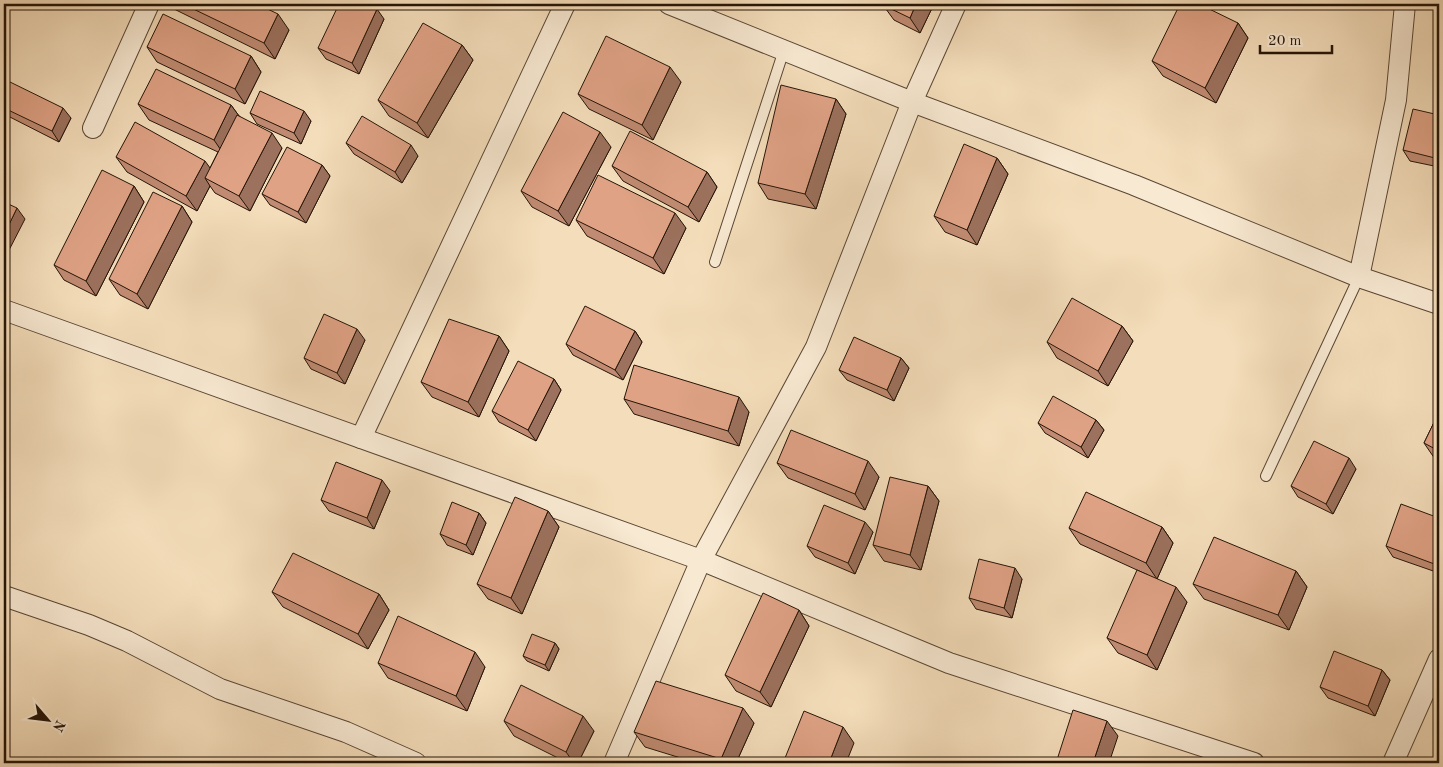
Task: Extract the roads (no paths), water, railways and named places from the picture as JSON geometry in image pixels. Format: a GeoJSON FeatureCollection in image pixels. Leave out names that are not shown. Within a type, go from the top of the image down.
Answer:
{"type":"FeatureCollection","features":[{"type":"Feature","properties":{"kind":"street"},"geometry":{"type":"LineString","coordinates":[[93,128],[149,4]]}},
{"type":"Feature","properties":{"kind":"street"},"geometry":{"type":"LineString","coordinates":[[361,438],[564,4]]}},
{"type":"Feature","properties":{"kind":"street"},"geometry":{"type":"LineString","coordinates":[[670,4],[912,102],[1134,186],[1359,277],[1439,304]]}},
{"type":"Feature","properties":{"kind":"street"},"geometry":{"type":"LineString","coordinates":[[614,763],[701,560],[816,347],[912,102],[956,4]]}},
{"type":"Feature","properties":{"kind":"street"},"geometry":{"type":"LineString","coordinates":[[1359,277],[1396,100],[1405,4]]}},
{"type":"Feature","properties":{"kind":"street"},"geometry":{"type":"LineString","coordinates":[[4,310],[701,560],[949,663],[1254,763]]}},
{"type":"Feature","properties":{"kind":"street"},"geometry":{"type":"LineString","coordinates":[[4,596],[89,625],[127,641],[220,689],[346,732],[416,763]]}},
{"type":"Feature","properties":{"kind":"street"},"geometry":{"type":"LineString","coordinates":[[1393,763],[1439,659]]}},
{"type":"Feature","properties":{"kind":"lane"},"geometry":{"type":"LineString","coordinates":[[715,262],[784,50]]}},
{"type":"Feature","properties":{"kind":"lane"},"geometry":{"type":"LineString","coordinates":[[1266,476],[1359,277]]}}]}
